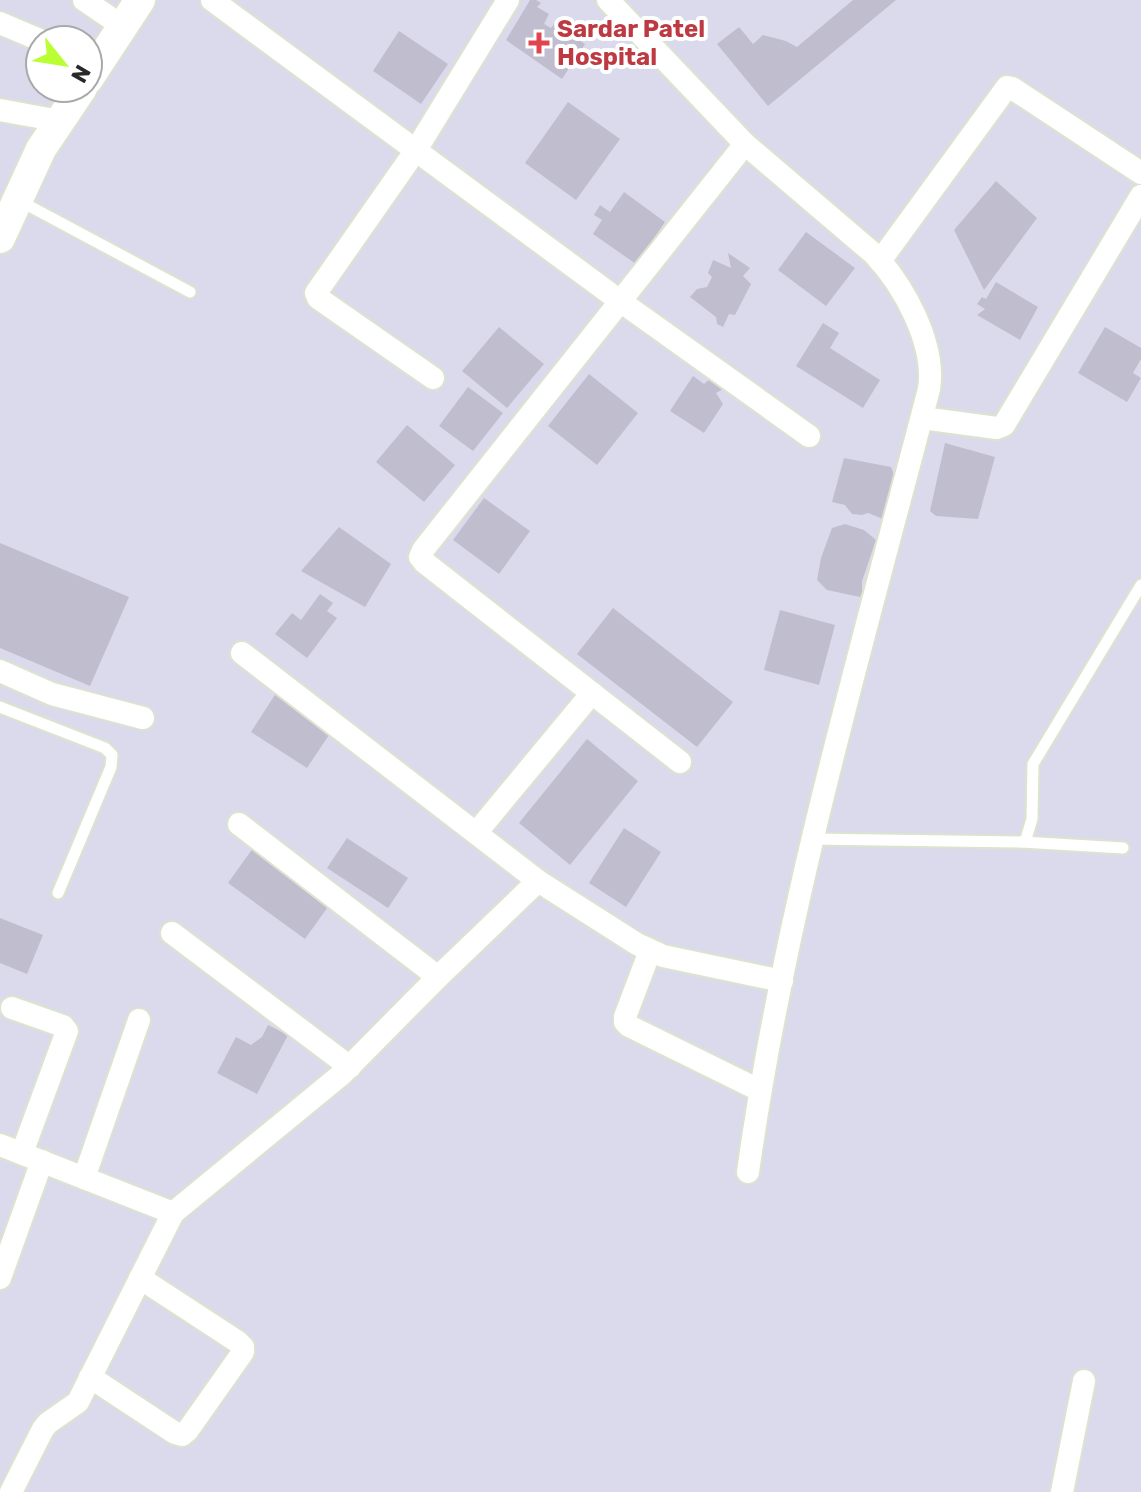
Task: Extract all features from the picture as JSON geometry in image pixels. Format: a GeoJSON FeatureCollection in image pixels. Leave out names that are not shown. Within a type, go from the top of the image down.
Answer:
{"type":"FeatureCollection","features":[{"type":"Feature","properties":{"kind":"street"},"geometry":{"type":"LineString","coordinates":[[84,0],[122,26]]}},
{"type":"Feature","properties":{"kind":"street"},"geometry":{"type":"LineString","coordinates":[[104,52],[140,0]]}},
{"type":"Feature","properties":{"kind":"street"},"geometry":{"type":"LineString","coordinates":[[212,0],[620,301],[809,436]]}},
{"type":"Feature","properties":{"kind":"street"},"geometry":{"type":"LineString","coordinates":[[608,0],[745,144],[880,261],[909,301],[930,365],[931,376],[922,418],[812,839],[759,1090],[748,1172]]}},
{"type":"Feature","properties":{"kind":"street"},"geometry":{"type":"LineString","coordinates":[[433,378],[318,298],[316,293],[416,150],[506,1]]}},
{"type":"Feature","properties":{"kind":"street"},"geometry":{"type":"LineString","coordinates":[[0,23],[24,33]]}},
{"type":"Feature","properties":{"kind":"street"},"geometry":{"type":"LineString","coordinates":[[880,261],[1007,87],[1141,173]]}},
{"type":"Feature","properties":{"kind":"street"},"geometry":{"type":"LineString","coordinates":[[0,238],[41,149],[70,104]]}},
{"type":"Feature","properties":{"kind":"street"},"geometry":{"type":"LineString","coordinates":[[0,110],[60,121]]}},
{"type":"Feature","properties":{"kind":"street"},"geometry":{"type":"LineString","coordinates":[[680,762],[420,557],[745,144]]}},
{"type":"Feature","properties":{"kind":"street"},"geometry":{"type":"LineString","coordinates":[[922,418],[997,428],[1004,425],[1141,196]]}},
{"type":"Feature","properties":{"kind":"street"},"geometry":{"type":"LineString","coordinates":[[242,653],[538,881],[637,944],[663,956],[782,981]]}},
{"type":"Feature","properties":{"kind":"street"},"geometry":{"type":"LineString","coordinates":[[0,671],[52,694],[143,718]]}},
{"type":"Feature","properties":{"kind":"street"},"geometry":{"type":"LineString","coordinates":[[476,833],[592,693]]}},
{"type":"Feature","properties":{"kind":"street"},"geometry":{"type":"LineString","coordinates":[[239,824],[438,977]]}},
{"type":"Feature","properties":{"kind":"street"},"geometry":{"type":"LineString","coordinates":[[11,1492],[43,1429],[78,1402],[173,1213],[350,1067],[538,881]]}},
{"type":"Feature","properties":{"kind":"street"},"geometry":{"type":"LineString","coordinates":[[172,933],[350,1067]]}},
{"type":"Feature","properties":{"kind":"street"},"geometry":{"type":"LineString","coordinates":[[650,951],[625,1022],[759,1090]]}},
{"type":"Feature","properties":{"kind":"street"},"geometry":{"type":"LineString","coordinates":[[0,1278],[6,1242],[67,1031],[63,1026],[12,1008]]}},
{"type":"Feature","properties":{"kind":"street"},"geometry":{"type":"LineString","coordinates":[[84,1178],[139,1020]]}},
{"type":"Feature","properties":{"kind":"street"},"geometry":{"type":"LineString","coordinates":[[0,1145],[173,1213]]}},
{"type":"Feature","properties":{"kind":"street"},"geometry":{"type":"LineString","coordinates":[[90,1377],[182,1435],[243,1352],[238,1342],[140,1278]]}},
{"type":"Feature","properties":{"kind":"street"},"geometry":{"type":"LineString","coordinates":[[1062,1492],[1084,1381]]}},
{"type":"Feature","properties":{"kind":"lane"},"geometry":{"type":"LineString","coordinates":[[18,200],[190,292]]}},
{"type":"Feature","properties":{"kind":"lane"},"geometry":{"type":"LineString","coordinates":[[1022,842],[1026,839],[1032,819],[1033,764],[1141,585]]}},
{"type":"Feature","properties":{"kind":"lane"},"geometry":{"type":"LineString","coordinates":[[0,707],[105,748],[112,755],[111,767],[58,893]]}},
{"type":"Feature","properties":{"kind":"lane"},"geometry":{"type":"LineString","coordinates":[[812,839],[1022,842],[1123,848]]}},
{"type":"Feature","properties":{"kind":"building"},"geometry":{"type":"Polygon","coordinates":[[[530,0],[541,3],[537,7],[549,14],[544,24],[551,28],[557,20],[579,34],[577,39],[585,44],[562,79],[506,40],[530,0]]]}},
{"type":"Feature","properties":{"kind":"building"},"geometry":{"type":"Polygon","coordinates":[[[853,0],[896,0],[768,106],[717,44],[739,27],[753,44],[763,35],[797,47],[853,0]]]}},
{"type":"Feature","properties":{"kind":"building"},"geometry":{"type":"Polygon","coordinates":[[[399,31],[448,64],[421,104],[373,71],[399,31]]]}},
{"type":"Feature","properties":{"kind":"building"},"geometry":{"type":"Polygon","coordinates":[[[568,102],[620,139],[576,200],[525,163],[568,102]]]}},
{"type":"Feature","properties":{"kind":"building"},"geometry":{"type":"Polygon","coordinates":[[[996,181],[1037,218],[984,290],[954,230],[996,181]]]}},
{"type":"Feature","properties":{"kind":"building"},"geometry":{"type":"Polygon","coordinates":[[[624,192],[665,222],[636,264],[593,234],[602,220],[594,215],[600,205],[610,212],[624,192]]]}},
{"type":"Feature","properties":{"kind":"building"},"geometry":{"type":"Polygon","coordinates":[[[806,232],[855,268],[826,306],[778,270],[806,232]]]}},
{"type":"Feature","properties":{"kind":"building"},"geometry":{"type":"Polygon","coordinates":[[[728,253],[750,268],[743,276],[751,284],[735,315],[729,314],[723,327],[717,324],[716,317],[690,297],[697,289],[707,287],[712,277],[708,273],[713,260],[731,268],[728,253]]]}},
{"type":"Feature","properties":{"kind":"building"},"geometry":{"type":"Polygon","coordinates":[[[996,282],[1038,307],[1020,340],[977,315],[985,309],[977,304],[982,297],[986,299],[996,282]]]}},
{"type":"Feature","properties":{"kind":"building"},"geometry":{"type":"Polygon","coordinates":[[[823,323],[839,333],[830,348],[880,380],[863,408],[796,366],[823,323]]]}},
{"type":"Feature","properties":{"kind":"building"},"geometry":{"type":"Polygon","coordinates":[[[499,327],[544,364],[507,408],[462,371],[499,327]]]}},
{"type":"Feature","properties":{"kind":"building"},"geometry":{"type":"Polygon","coordinates":[[[1105,327],[1141,348],[1141,359],[1133,373],[1141,378],[1127,402],[1078,373],[1105,327]]]}},
{"type":"Feature","properties":{"kind":"building"},"geometry":{"type":"Polygon","coordinates":[[[589,374],[638,413],[597,465],[548,426],[589,374]]]}},
{"type":"Feature","properties":{"kind":"building"},"geometry":{"type":"Polygon","coordinates":[[[693,376],[704,384],[714,376],[723,389],[716,393],[723,404],[704,433],[670,411],[693,376]]]}},
{"type":"Feature","properties":{"kind":"building"},"geometry":{"type":"Polygon","coordinates":[[[468,387],[503,413],[473,451],[439,426],[468,387]]]}},
{"type":"Feature","properties":{"kind":"building"},"geometry":{"type":"Polygon","coordinates":[[[407,425],[455,465],[424,502],[376,462],[407,425]]]}},
{"type":"Feature","properties":{"kind":"building"},"geometry":{"type":"Polygon","coordinates":[[[945,443],[995,457],[978,519],[936,516],[930,511],[945,443]]]}},
{"type":"Feature","properties":{"kind":"building"},"geometry":{"type":"Polygon","coordinates":[[[844,458],[891,467],[895,477],[883,519],[868,513],[852,514],[845,505],[832,502],[844,458]]]}},
{"type":"Feature","properties":{"kind":"building"},"geometry":{"type":"Polygon","coordinates":[[[484,498],[530,531],[499,574],[453,540],[484,498]]]}},
{"type":"Feature","properties":{"kind":"building"},"geometry":{"type":"Polygon","coordinates":[[[845,524],[864,530],[876,540],[860,597],[827,590],[817,580],[832,528],[845,524]]]}},
{"type":"Feature","properties":{"kind":"building"},"geometry":{"type":"Polygon","coordinates":[[[339,527],[391,564],[365,607],[301,571],[339,527]]]}},
{"type":"Feature","properties":{"kind":"building"},"geometry":{"type":"Polygon","coordinates":[[[0,543],[129,597],[90,686],[0,648],[0,543]]]}},
{"type":"Feature","properties":{"kind":"building"},"geometry":{"type":"Polygon","coordinates":[[[320,594],[333,603],[327,611],[337,618],[307,658],[275,634],[292,613],[301,620],[320,594]]]}},
{"type":"Feature","properties":{"kind":"building"},"geometry":{"type":"Polygon","coordinates":[[[613,608],[733,702],[697,747],[577,654],[613,608]]]}},
{"type":"Feature","properties":{"kind":"building"},"geometry":{"type":"Polygon","coordinates":[[[780,610],[835,625],[819,685],[764,670],[780,610]]]}},
{"type":"Feature","properties":{"kind":"building"},"geometry":{"type":"Polygon","coordinates":[[[280,687],[333,729],[307,768],[251,732],[280,687]]]}},
{"type":"Feature","properties":{"kind":"building"},"geometry":{"type":"Polygon","coordinates":[[[587,739],[638,781],[570,865],[519,823],[587,739]]]}},
{"type":"Feature","properties":{"kind":"building"},"geometry":{"type":"Polygon","coordinates":[[[624,828],[661,852],[626,907],[589,883],[624,828]]]}},
{"type":"Feature","properties":{"kind":"building"},"geometry":{"type":"Polygon","coordinates":[[[347,838],[408,878],[388,908],[327,868],[347,838]]]}},
{"type":"Feature","properties":{"kind":"building"},"geometry":{"type":"Polygon","coordinates":[[[253,848],[330,904],[305,939],[228,883],[253,848]]]}},
{"type":"Feature","properties":{"kind":"building"},"geometry":{"type":"Polygon","coordinates":[[[0,918],[43,935],[27,974],[0,963],[0,918]]]}},
{"type":"Feature","properties":{"kind":"building"},"geometry":{"type":"Polygon","coordinates":[[[268,1025],[288,1035],[257,1094],[217,1073],[236,1037],[251,1045],[262,1037],[268,1025]]]}},
{"type":"Feature","properties":{"kind":"place","name":"Sardar Patel Hospital"},"geometry":{"type":"Point","coordinates":[539,43]}}]}
